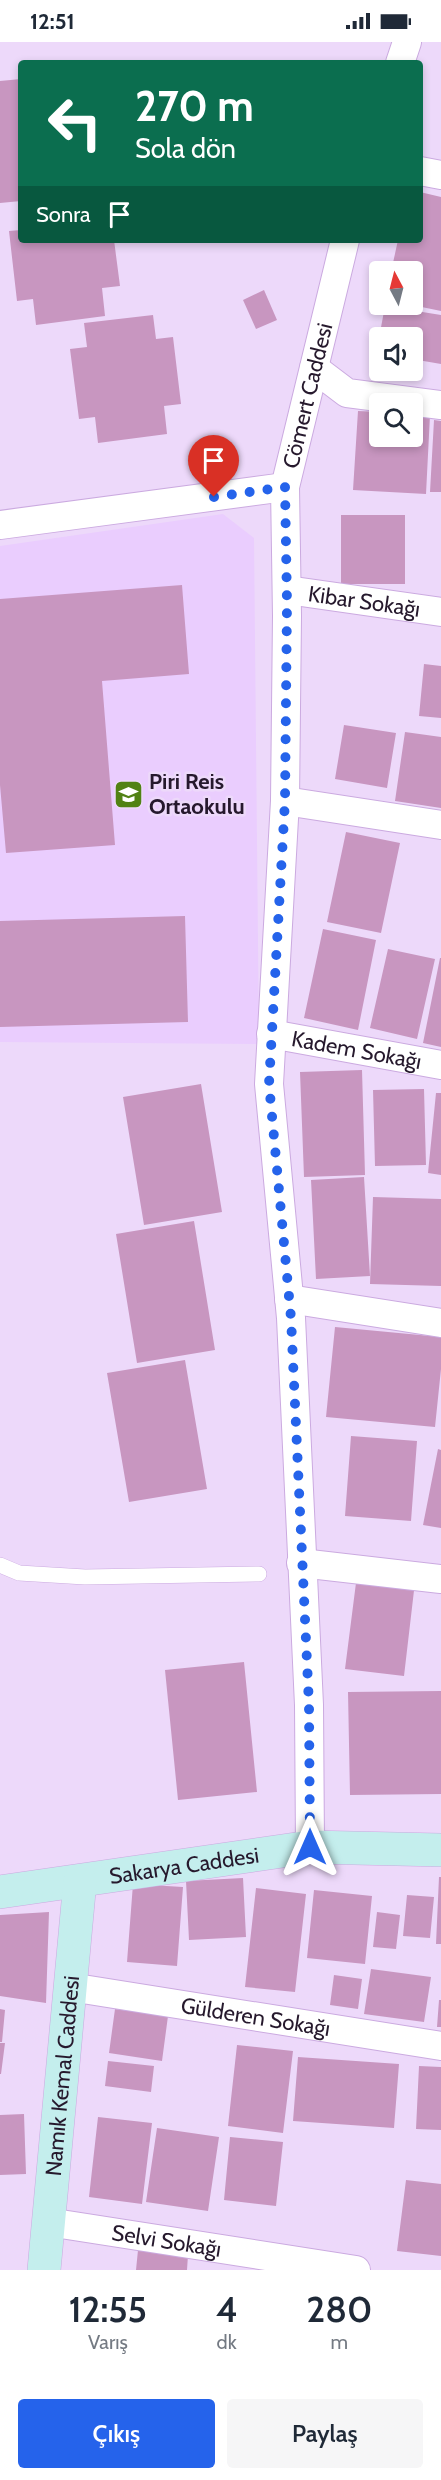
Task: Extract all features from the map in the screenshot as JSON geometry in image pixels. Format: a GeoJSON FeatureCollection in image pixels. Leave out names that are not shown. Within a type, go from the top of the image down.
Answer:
{"type":"FeatureCollection","features":[{"type":"Feature","properties":{"kind":"street"},"geometry":{"type":"LineString","coordinates":[[401,60],[407,42]]}},
{"type":"Feature","properties":{"kind":"street"},"geometry":{"type":"LineString","coordinates":[[423,172],[441,175]]}},
{"type":"Feature","properties":{"kind":"street","name":"Cömert Caddesi"},"geometry":{"type":"LineString","coordinates":[[310,1847],[309,1705],[289,1299],[269,1084],[285,801],[287,590],[285,487],[344,243]]}},
{"type":"Feature","properties":{"kind":"street"},"geometry":{"type":"LineString","coordinates":[[314,368],[347,393],[441,405]]}},
{"type":"Feature","properties":{"kind":"street"},"geometry":{"type":"LineString","coordinates":[[0,525],[285,487]]}},
{"type":"Feature","properties":{"kind":"street","name":"Kibar Sokağı"},"geometry":{"type":"LineString","coordinates":[[287,590],[441,612]]}},
{"type":"Feature","properties":{"kind":"street"},"geometry":{"type":"LineString","coordinates":[[285,801],[441,825]]}},
{"type":"Feature","properties":{"kind":"street","name":"Kadem Sokağı"},"geometry":{"type":"LineString","coordinates":[[271,1034],[441,1065]]}},
{"type":"Feature","properties":{"kind":"street"},"geometry":{"type":"LineString","coordinates":[[289,1299],[441,1323]]}},
{"type":"Feature","properties":{"kind":"street"},"geometry":{"type":"LineString","coordinates":[[301,1563],[441,1579]]}},
{"type":"Feature","properties":{"kind":"street","name":"Sakarya Caddesi"},"geometry":{"type":"LineString","coordinates":[[0,1892],[310,1847],[441,1850]]}},
{"type":"Feature","properties":{"kind":"street","name":"Namık Kemal Caddesi"},"geometry":{"type":"LineString","coordinates":[[44,2270],[81,1881]]}},
{"type":"Feature","properties":{"kind":"street","name":"Gülderen Sokağı"},"geometry":{"type":"LineString","coordinates":[[70,1987],[441,2046]]}},
{"type":"Feature","properties":{"kind":"street","name":"Selvi Sokağı"},"geometry":{"type":"LineString","coordinates":[[48,2222],[356,2270]]}},
{"type":"Feature","properties":{"kind":"lane"},"geometry":{"type":"LineString","coordinates":[[0,1565],[19,1573],[85,1577],[259,1574]]}},
{"type":"Feature","properties":{"kind":"shaded area","name":"Piri Reis Ortaokulu"},"geometry":{"type":"Polygon","coordinates":[[[223,514],[254,538],[259,1044],[0,1042],[0,546],[223,514]]]}},
{"type":"Feature","properties":{"kind":"building"},"geometry":{"type":"Polygon","coordinates":[[[18,79],[18,201],[0,203],[0,81],[18,79]]]}},
{"type":"Feature","properties":{"kind":"building"},"geometry":{"type":"Polygon","coordinates":[[[423,193],[441,197],[441,311],[423,307],[423,261],[393,261],[397,243],[423,243],[423,193]]]}},
{"type":"Feature","properties":{"kind":"building"},"geometry":{"type":"Polygon","coordinates":[[[18,230],[18,243],[114,243],[120,286],[102,288],[105,316],[36,325],[33,299],[17,301],[9,231],[18,230]]]}},
{"type":"Feature","properties":{"kind":"building"},"geometry":{"type":"Polygon","coordinates":[[[264,290],[277,320],[256,329],[243,300],[264,290]]]}},
{"type":"Feature","properties":{"kind":"building"},"geometry":{"type":"Polygon","coordinates":[[[423,312],[441,315],[441,364],[423,361],[423,327],[381,327],[383,315],[423,315],[423,312]]]}},
{"type":"Feature","properties":{"kind":"building"},"geometry":{"type":"Polygon","coordinates":[[[153,315],[156,339],[173,337],[181,404],[164,406],[167,434],[98,443],[95,417],[79,419],[70,349],[87,347],[84,323],[153,315]]]}},
{"type":"Feature","properties":{"kind":"building"},"geometry":{"type":"Polygon","coordinates":[[[358,411],[369,412],[369,447],[423,447],[423,415],[430,415],[426,494],[353,490],[358,411]]]}},
{"type":"Feature","properties":{"kind":"building"},"geometry":{"type":"Polygon","coordinates":[[[434,420],[441,421],[441,492],[430,492],[434,420]]]}},
{"type":"Feature","properties":{"kind":"building"},"geometry":{"type":"Polygon","coordinates":[[[341,515],[405,515],[405,584],[341,584],[341,515]]]}},
{"type":"Feature","properties":{"kind":"building"},"geometry":{"type":"Polygon","coordinates":[[[182,585],[189,674],[102,681],[115,845],[6,853],[0,785],[0,599],[182,585]]]}},
{"type":"Feature","properties":{"kind":"building"},"geometry":{"type":"Polygon","coordinates":[[[424,664],[441,666],[441,718],[419,716],[424,664]]]}},
{"type":"Feature","properties":{"kind":"building"},"geometry":{"type":"Polygon","coordinates":[[[344,725],[396,733],[387,788],[335,779],[344,725]]]}},
{"type":"Feature","properties":{"kind":"building"},"geometry":{"type":"Polygon","coordinates":[[[405,732],[441,737],[441,808],[395,801],[405,732]]]}},
{"type":"Feature","properties":{"kind":"building"},"geometry":{"type":"Polygon","coordinates":[[[346,832],[400,843],[381,933],[327,922],[346,832]]]}},
{"type":"Feature","properties":{"kind":"building"},"geometry":{"type":"Polygon","coordinates":[[[185,916],[188,1022],[0,1027],[0,921],[185,916]]]}},
{"type":"Feature","properties":{"kind":"building"},"geometry":{"type":"Polygon","coordinates":[[[323,929],[376,940],[358,1030],[304,1018],[323,929]]]}},
{"type":"Feature","properties":{"kind":"building"},"geometry":{"type":"Polygon","coordinates":[[[388,949],[435,959],[417,1039],[370,1028],[388,949]]]}},
{"type":"Feature","properties":{"kind":"building"},"geometry":{"type":"Polygon","coordinates":[[[441,958],[441,1047],[423,1043],[441,958]]]}},
{"type":"Feature","properties":{"kind":"building"},"geometry":{"type":"Polygon","coordinates":[[[362,1070],[365,1175],[304,1177],[300,1072],[362,1070]]]}},
{"type":"Feature","properties":{"kind":"building"},"geometry":{"type":"Polygon","coordinates":[[[201,1084],[222,1212],[144,1225],[123,1097],[201,1084]]]}},
{"type":"Feature","properties":{"kind":"building"},"geometry":{"type":"Polygon","coordinates":[[[424,1089],[426,1165],[375,1166],[373,1090],[424,1089]]]}},
{"type":"Feature","properties":{"kind":"building"},"geometry":{"type":"Polygon","coordinates":[[[436,1093],[441,1093],[441,1175],[428,1173],[436,1093]]]}},
{"type":"Feature","properties":{"kind":"building"},"geometry":{"type":"Polygon","coordinates":[[[364,1177],[370,1276],[316,1279],[311,1180],[364,1177]]]}},
{"type":"Feature","properties":{"kind":"building"},"geometry":{"type":"Polygon","coordinates":[[[373,1197],[441,1199],[441,1286],[370,1284],[373,1197]]]}},
{"type":"Feature","properties":{"kind":"building"},"geometry":{"type":"Polygon","coordinates":[[[194,1221],[215,1350],[137,1363],[116,1234],[194,1221]]]}},
{"type":"Feature","properties":{"kind":"building"},"geometry":{"type":"Polygon","coordinates":[[[335,1327],[441,1337],[441,1369],[435,1427],[326,1417],[335,1327]]]}},
{"type":"Feature","properties":{"kind":"building"},"geometry":{"type":"Polygon","coordinates":[[[185,1360],[207,1489],[129,1502],[107,1373],[185,1360]]]}},
{"type":"Feature","properties":{"kind":"building"},"geometry":{"type":"Polygon","coordinates":[[[351,1436],[417,1441],[411,1521],[345,1516],[351,1436]]]}},
{"type":"Feature","properties":{"kind":"building"},"geometry":{"type":"Polygon","coordinates":[[[438,1449],[441,1450],[441,1528],[423,1525],[438,1449]]]}},
{"type":"Feature","properties":{"kind":"building"},"geometry":{"type":"Polygon","coordinates":[[[357,1575],[415,1582],[404,1676],[345,1669],[357,1575]]]}},
{"type":"Feature","properties":{"kind":"building"},"geometry":{"type":"Polygon","coordinates":[[[244,1662],[257,1792],[178,1800],[165,1670],[244,1662]]]}},
{"type":"Feature","properties":{"kind":"building"},"geometry":{"type":"Polygon","coordinates":[[[441,1691],[441,1794],[350,1795],[348,1692],[441,1691]]]}},
{"type":"Feature","properties":{"kind":"building"},"geometry":{"type":"Polygon","coordinates":[[[439,1877],[441,1877],[441,1944],[436,1944],[439,1877]]]}},
{"type":"Feature","properties":{"kind":"building"},"geometry":{"type":"Polygon","coordinates":[[[243,1878],[246,1937],[189,1940],[186,1881],[243,1878]]]}},
{"type":"Feature","properties":{"kind":"building"},"geometry":{"type":"Polygon","coordinates":[[[133,1884],[183,1887],[177,1966],[127,1962],[133,1884]]]}},
{"type":"Feature","properties":{"kind":"building"},"geometry":{"type":"Polygon","coordinates":[[[256,1888],[306,1894],[295,1992],[245,1987],[256,1888]]]}},
{"type":"Feature","properties":{"kind":"building"},"geometry":{"type":"Polygon","coordinates":[[[314,1890],[372,1896],[365,1964],[307,1958],[314,1890]]]}},
{"type":"Feature","properties":{"kind":"building"},"geometry":{"type":"Polygon","coordinates":[[[407,1895],[434,1897],[430,1938],[403,1936],[407,1895]]]}},
{"type":"Feature","properties":{"kind":"building"},"geometry":{"type":"Polygon","coordinates":[[[49,1912],[46,2003],[0,1996],[0,1915],[49,1912]]]}},
{"type":"Feature","properties":{"kind":"building"},"geometry":{"type":"Polygon","coordinates":[[[377,1912],[400,1915],[396,1949],[373,1947],[377,1912]]]}},
{"type":"Feature","properties":{"kind":"building"},"geometry":{"type":"Polygon","coordinates":[[[371,1969],[431,1977],[424,2022],[364,2014],[371,1969]]]}},
{"type":"Feature","properties":{"kind":"building"},"geometry":{"type":"Polygon","coordinates":[[[334,1975],[362,1979],[358,2009],[330,2005],[334,1975]]]}},
{"type":"Feature","properties":{"kind":"building"},"geometry":{"type":"Polygon","coordinates":[[[439,2000],[441,2000],[441,2027],[437,2027],[439,2000]]]}},
{"type":"Feature","properties":{"kind":"building"},"geometry":{"type":"Polygon","coordinates":[[[0,2009],[5,2010],[2,2042],[0,2042],[0,2009]]]}},
{"type":"Feature","properties":{"kind":"building"},"geometry":{"type":"Polygon","coordinates":[[[115,2009],[168,2016],[162,2061],[109,2053],[115,2009]]]}},
{"type":"Feature","properties":{"kind":"building"},"geometry":{"type":"Polygon","coordinates":[[[0,2043],[5,2043],[1,2074],[0,2074],[0,2043]]]}},
{"type":"Feature","properties":{"kind":"building"},"geometry":{"type":"Polygon","coordinates":[[[237,2045],[293,2051],[283,2133],[228,2126],[237,2045]]]}},
{"type":"Feature","properties":{"kind":"building"},"geometry":{"type":"Polygon","coordinates":[[[298,2057],[399,2064],[394,2128],[293,2121],[298,2057]]]}},
{"type":"Feature","properties":{"kind":"building"},"geometry":{"type":"Polygon","coordinates":[[[108,2061],[154,2066],[151,2092],[105,2086],[108,2061]]]}},
{"type":"Feature","properties":{"kind":"building"},"geometry":{"type":"Polygon","coordinates":[[[419,2066],[441,2067],[441,2130],[416,2129],[419,2066]]]}},
{"type":"Feature","properties":{"kind":"building"},"geometry":{"type":"Polygon","coordinates":[[[24,2114],[26,2174],[0,2175],[0,2115],[24,2114]]]}},
{"type":"Feature","properties":{"kind":"building"},"geometry":{"type":"Polygon","coordinates":[[[98,2117],[152,2123],[142,2204],[89,2197],[98,2117]]]}},
{"type":"Feature","properties":{"kind":"building"},"geometry":{"type":"Polygon","coordinates":[[[157,2128],[219,2137],[208,2211],[146,2202],[157,2128]]]}},
{"type":"Feature","properties":{"kind":"building"},"geometry":{"type":"Polygon","coordinates":[[[230,2137],[283,2142],[276,2206],[224,2200],[230,2137]]]}},
{"type":"Feature","properties":{"kind":"building"},"geometry":{"type":"Polygon","coordinates":[[[406,2180],[441,2184],[441,2256],[397,2251],[406,2180]]]}},
{"type":"Feature","properties":{"kind":"building"},"geometry":{"type":"Polygon","coordinates":[[[138,2250],[188,2255],[187,2270],[136,2270],[138,2250]]]}},
{"type":"Feature","properties":{"kind":"place","name":"Piri Reis Ortaokulu"},"geometry":{"type":"Point","coordinates":[128,794]}},
{"type":"Feature","properties":{"kind":"route"},"geometry":{"type":"LineString","coordinates":[[214,497],[285,487],[287,616],[285,801],[269,1084],[291,1318],[298,1517],[309,1705],[310,1847]]}}]}
